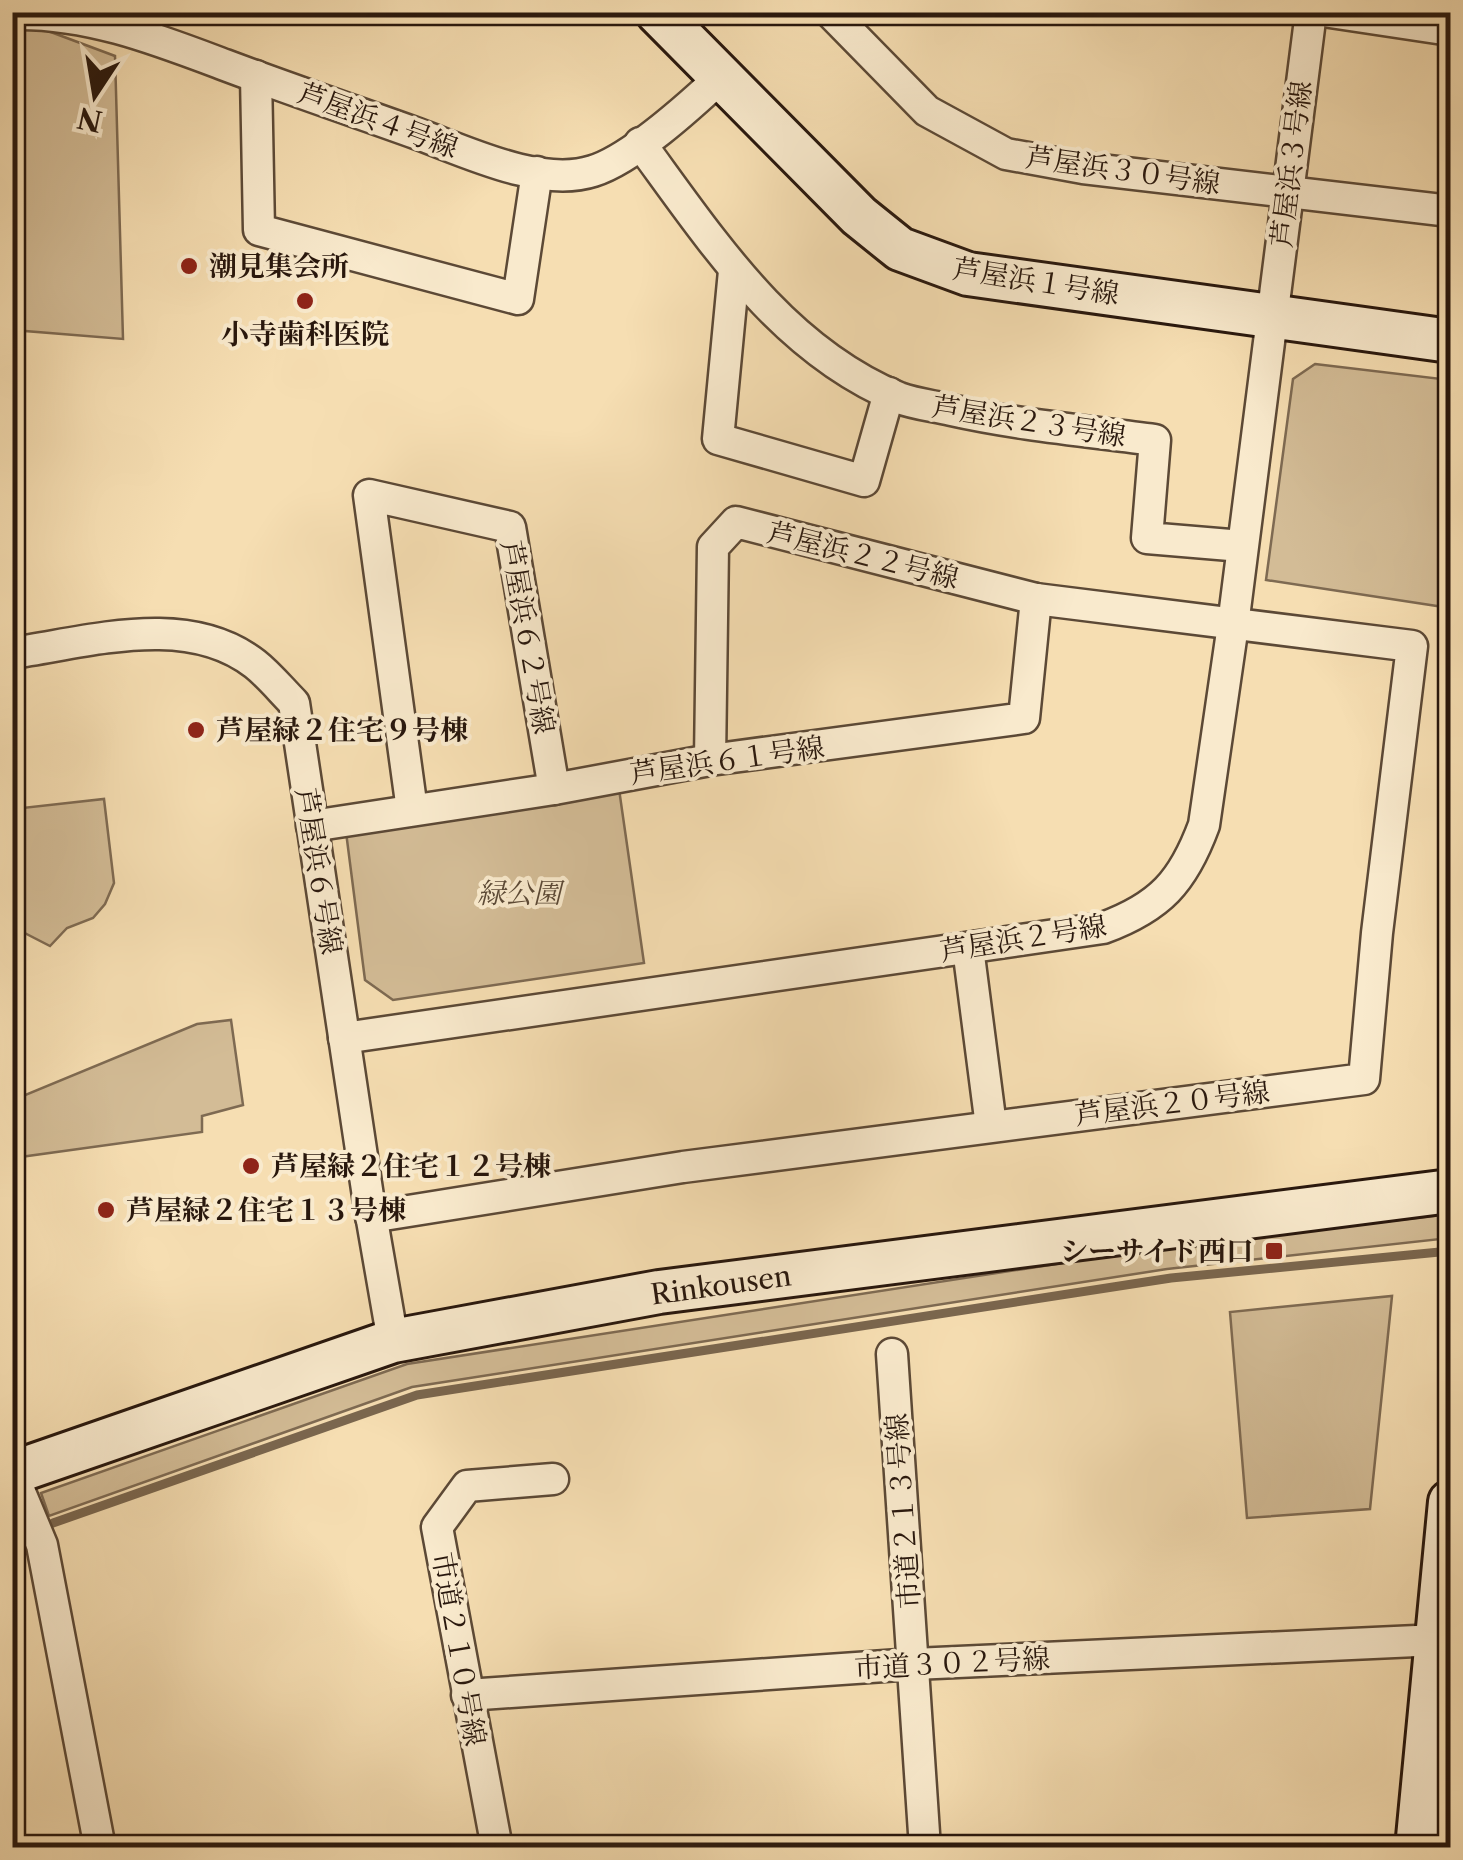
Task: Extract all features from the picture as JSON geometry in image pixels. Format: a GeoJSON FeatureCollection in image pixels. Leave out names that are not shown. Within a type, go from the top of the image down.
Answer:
{"type":"FeatureCollection","features":[{"type":"Feature","properties":{"kind":"street","name":"芦屋浜１号線"},"geometry":{"type":"LineString","coordinates":[[657,12],[859,216],[900,249],[930,262],[968,274],[1450,340]]}},
{"type":"Feature","properties":{"kind":"street","name":"芦屋浜３０号線"},"geometry":{"type":"LineString","coordinates":[[830,12],[927,111],[1006,154],[1083,168],[1450,211]]}},
{"type":"Feature","properties":{"kind":"street","name":"芦屋浜３号線"},"geometry":{"type":"LineString","coordinates":[[1272,315],[1311,12]]}},
{"type":"Feature","properties":{"kind":"street"},"geometry":{"type":"LineString","coordinates":[[1330,12],[1450,30]]}},
{"type":"Feature","properties":{"kind":"street","name":"芦屋浜４号線"},"geometry":{"type":"LineString","coordinates":[[12,14],[69,18],[164,40],[501,165],[567,176],[595,171],[640,144],[721,77]]}},
{"type":"Feature","properties":{"kind":"street"},"geometry":{"type":"LineString","coordinates":[[256,76],[260,230],[518,298],[537,172]]}},
{"type":"Feature","properties":{"kind":"street","name":"芦屋浜２３号線"},"geometry":{"type":"LineString","coordinates":[[640,144],[734,271],[790,328],[847,371],[902,399],[981,417],[1155,440],[1148,538],[1242,546]]}},
{"type":"Feature","properties":{"kind":"street"},"geometry":{"type":"LineString","coordinates":[[734,271],[718,439],[864,481],[889,393]]}},
{"type":"Feature","properties":{"kind":"street","name":"芦屋浜２号線"},"geometry":{"type":"LineString","coordinates":[[344,1038],[1103,928],[1159,900],[1194,852],[1204,825],[1272,315]]}},
{"type":"Feature","properties":{"kind":"street","name":"芦屋浜６２号線"},"geometry":{"type":"LineString","coordinates":[[412,810],[369,495],[510,527],[554,789]]}},
{"type":"Feature","properties":{"kind":"street","name":"芦屋浜２２号線"},"geometry":{"type":"LineString","coordinates":[[710,760],[713,547],[736,522],[1036,599],[1233,625]]}},
{"type":"Feature","properties":{"kind":"street","name":"芦屋浜６１号線"},"geometry":{"type":"LineString","coordinates":[[312,826],[554,789],[710,760],[1024,718],[1036,599]]}},
{"type":"Feature","properties":{"kind":"street","name":"芦屋浜２０号線"},"geometry":{"type":"LineString","coordinates":[[371,1217],[684,1167],[1364,1079],[1377,933],[1412,646],[1233,625]]}},
{"type":"Feature","properties":{"kind":"street","name":"芦屋浜６号線"},"geometry":{"type":"LineString","coordinates":[[12,653],[138,635],[178,634],[220,644],[256,664],[294,703],[371,1217],[394,1340]]}},
{"type":"Feature","properties":{"kind":"street"},"geometry":{"type":"LineString","coordinates":[[968,948],[991,1126]]}},
{"type":"Feature","properties":{"kind":"street","name":"Rinkousen"},"geometry":{"type":"LineString","coordinates":[[12,1473],[394,1340],[660,1292],[1450,1191]]}},
{"type":"Feature","properties":{"kind":"street","name":"市道２１３号線"},"geometry":{"type":"LineString","coordinates":[[892,1354],[925,1848]]}},
{"type":"Feature","properties":{"kind":"street"},"geometry":{"type":"LineString","coordinates":[[12,1473],[42,1544],[100,1848]]}},
{"type":"Feature","properties":{"kind":"street","name":"市道２１０号線"},"geometry":{"type":"LineString","coordinates":[[497,1848],[436,1527],[467,1486],[553,1479]]}},
{"type":"Feature","properties":{"kind":"street"},"geometry":{"type":"LineString","coordinates":[[1418,1848],[1450,1502]]}},
{"type":"Feature","properties":{"kind":"street","name":"市道３０２号線"},"geometry":{"type":"LineString","coordinates":[[467,1695],[914,1664],[1438,1640]]}},
{"type":"Feature","properties":{"kind":"green space"},"geometry":{"type":"Polygon","coordinates":[[[32,25],[115,56],[123,339],[13,330],[12,26],[32,25]]]}},
{"type":"Feature","properties":{"kind":"green space"},"geometry":{"type":"Polygon","coordinates":[[[1315,364],[1450,380],[1450,608],[1266,580],[1293,379],[1315,364]]]}},
{"type":"Feature","properties":{"kind":"green space","name":"緑公園"},"geometry":{"type":"Polygon","coordinates":[[[619,789],[644,963],[393,1000],[365,980],[346,832],[619,789]]]}},
{"type":"Feature","properties":{"kind":"green space"},"geometry":{"type":"Polygon","coordinates":[[[104,799],[114,883],[105,904],[93,918],[67,928],[50,946],[13,927],[13,809],[104,799]]]}},
{"type":"Feature","properties":{"kind":"green space"},"geometry":{"type":"Polygon","coordinates":[[[231,1020],[243,1105],[202,1116],[202,1132],[13,1158],[13,1100],[197,1024],[231,1020]]]}},
{"type":"Feature","properties":{"kind":"green space"},"geometry":{"type":"Polygon","coordinates":[[[1450,1214],[1450,1238],[1167,1269],[412,1387],[49,1516],[41,1493],[407,1364],[1166,1247],[1450,1214]]]}},
{"type":"Feature","properties":{"kind":"green space"},"geometry":{"type":"Polygon","coordinates":[[[1392,1296],[1370,1509],[1247,1518],[1230,1312],[1392,1296]]]}},
{"type":"Feature","properties":{"kind":"waterway"},"geometry":{"type":"LineString","coordinates":[[53,1523],[417,1395],[1171,1278],[1450,1251]]}},
{"type":"Feature","properties":{"kind":"place","name":"潮見集会所"},"geometry":{"type":"Point","coordinates":[189,266]}},
{"type":"Feature","properties":{"kind":"place","name":"小寺歯科医院"},"geometry":{"type":"Point","coordinates":[305,301]}},
{"type":"Feature","properties":{"kind":"place","name":"芦屋緑２住宅９号棟"},"geometry":{"type":"Point","coordinates":[196,730]}},
{"type":"Feature","properties":{"kind":"place","name":"芦屋緑２住宅１２号棟"},"geometry":{"type":"Point","coordinates":[251,1166]}},
{"type":"Feature","properties":{"kind":"place","name":"芦屋緑２住宅１３号棟"},"geometry":{"type":"Point","coordinates":[106,1210]}},
{"type":"Feature","properties":{"kind":"place","name":"シーサイド西口"},"geometry":{"type":"Point","coordinates":[1274,1251]}}]}
